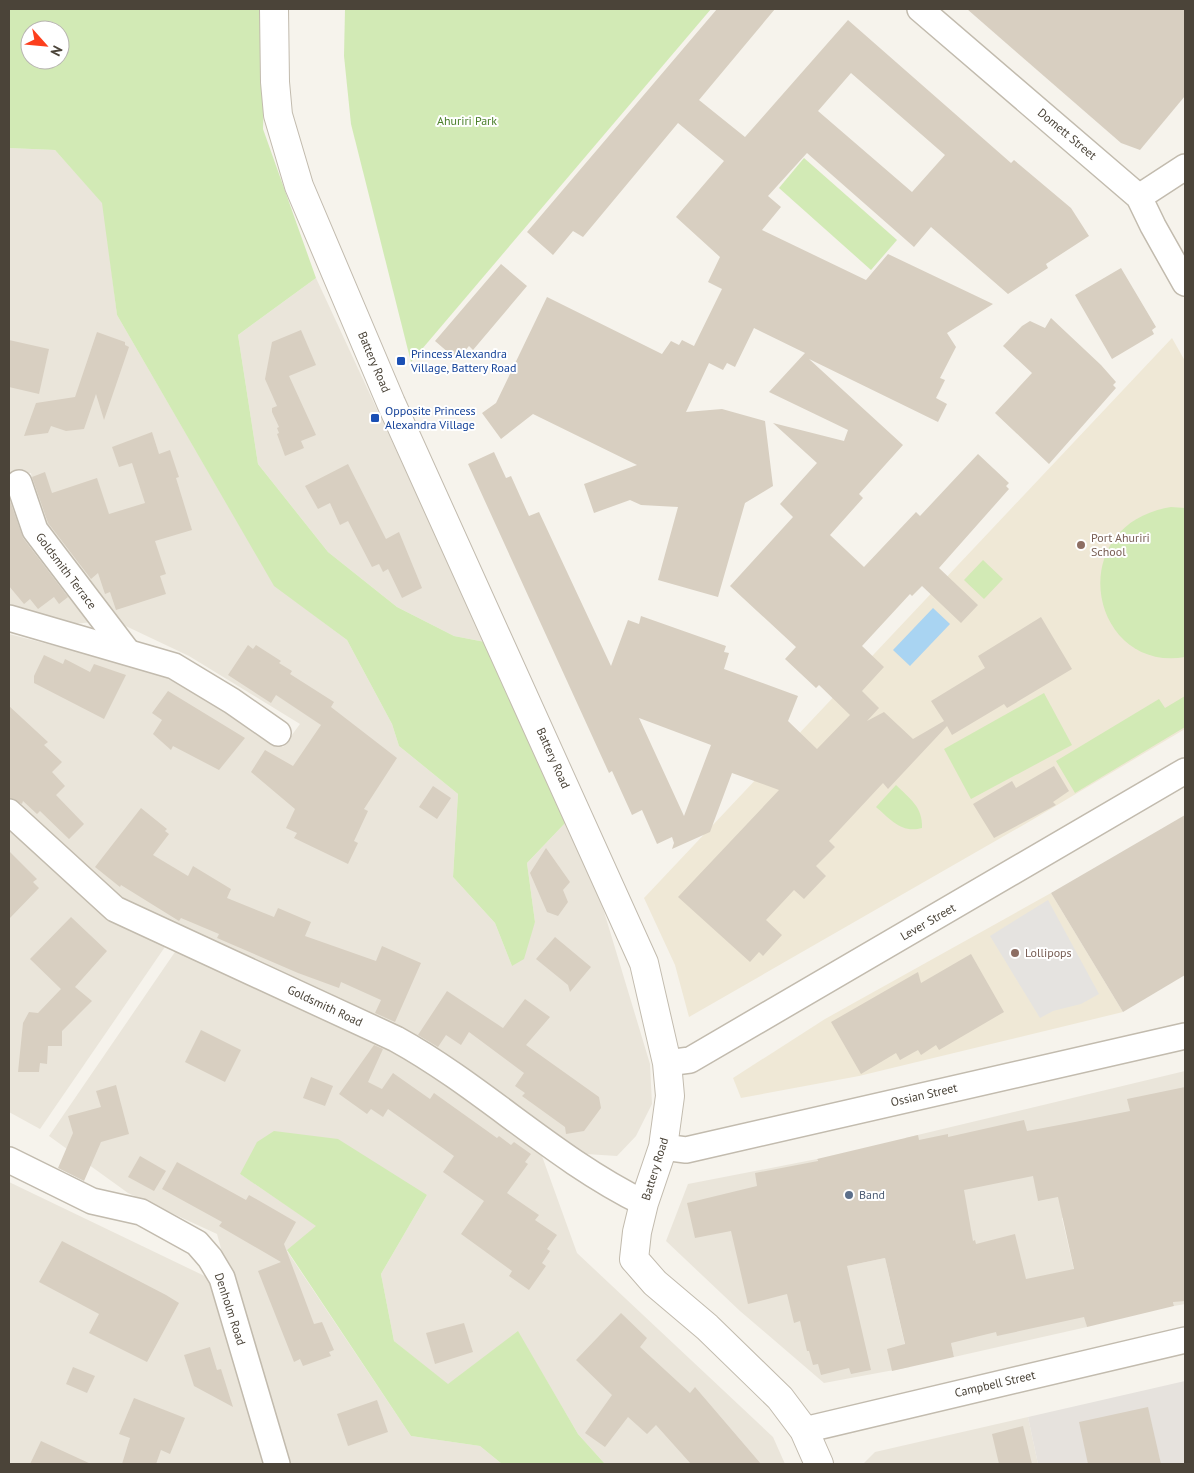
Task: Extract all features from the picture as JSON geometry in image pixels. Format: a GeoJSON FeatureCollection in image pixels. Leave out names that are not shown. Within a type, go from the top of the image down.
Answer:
{"type":"FeatureCollection","features":[{"type":"Feature","properties":{"kind":"street","name":"Battery Road"},"geometry":{"type":"LineString","coordinates":[[274,9],[275,82],[278,115],[298,186],[391,402],[627,921],[649,980],[667,1063],[670,1096],[663,1147],[644,1203],[637,1232],[634,1259],[655,1283],[707,1327],[780,1398],[804,1430],[819,1464]]}},
{"type":"Feature","properties":{"kind":"street","name":"Domett Street"},"geometry":{"type":"LineString","coordinates":[[920,9],[1139,197],[1185,283]]}},
{"type":"Feature","properties":{"kind":"street"},"geometry":{"type":"LineString","coordinates":[[1139,197],[1185,167]]}},
{"type":"Feature","properties":{"kind":"street","name":"Goldsmith Terrace"},"geometry":{"type":"LineString","coordinates":[[19,483],[35,530],[127,651]]}},
{"type":"Feature","properties":{"kind":"street"},"geometry":{"type":"LineString","coordinates":[[9,618],[174,666],[188,673],[278,733]]}},
{"type":"Feature","properties":{"kind":"street","name":"Lever Street"},"geometry":{"type":"LineString","coordinates":[[667,1063],[690,1060],[1185,771]]}},
{"type":"Feature","properties":{"kind":"street","name":"Goldsmith Road"},"geometry":{"type":"LineString","coordinates":[[9,812],[115,909],[387,1035],[426,1055],[579,1167],[607,1185],[644,1203]]}},
{"type":"Feature","properties":{"kind":"street","name":"Ossian Street"},"geometry":{"type":"LineString","coordinates":[[663,1147],[686,1150],[1185,1036]]}},
{"type":"Feature","properties":{"kind":"street","name":"Denholm Road"},"geometry":{"type":"LineString","coordinates":[[9,1160],[92,1201],[141,1212],[197,1243],[222,1278],[277,1464]]}},
{"type":"Feature","properties":{"kind":"street","name":"Campbell Street"},"geometry":{"type":"LineString","coordinates":[[804,1430],[1185,1340]]}},
{"type":"Feature","properties":{"kind":"shaded area"},"geometry":{"type":"Polygon","coordinates":[[[9,148],[55,150],[103,203],[117,315],[274,585],[347,640],[392,724],[399,746],[458,794],[453,877],[495,923],[512,966],[535,922],[527,863],[568,820],[593,875],[650,1064],[652,1104],[636,1136],[617,1156],[586,1154],[414,1038],[131,906],[9,797],[9,634],[171,676],[283,747],[300,724],[189,656],[113,620],[41,528],[31,473],[11,474],[26,534],[94,622],[72,624],[9,608],[9,148]]]}},
{"type":"Feature","properties":{"kind":"shaded area"},"geometry":{"type":"Polygon","coordinates":[[[316,278],[485,642],[454,636],[397,607],[328,552],[258,464],[238,335],[316,278]]]}},
{"type":"Feature","properties":{"kind":"shaded area","name":"Port Ahuriri School"},"geometry":{"type":"Polygon","coordinates":[[[1172,338],[1185,361],[1185,729],[1032,820],[689,1017],[675,965],[644,898],[1172,338]]]}},
{"type":"Feature","properties":{"kind":"shaded area"},"geometry":{"type":"Polygon","coordinates":[[[9,814],[169,941],[40,1129],[9,1112],[9,814]]]}},
{"type":"Feature","properties":{"kind":"shaded area","name":"Lollipops"},"geometry":{"type":"Polygon","coordinates":[[[1051,893],[1123,1012],[859,1076],[741,1098],[733,1078],[825,1019],[1051,893]]]}},
{"type":"Feature","properties":{"kind":"shaded area"},"geometry":{"type":"Polygon","coordinates":[[[1048,900],[1099,994],[1081,1004],[1053,1011],[1040,1018],[990,936],[1048,900]]]}},
{"type":"Feature","properties":{"kind":"shaded area"},"geometry":{"type":"Polygon","coordinates":[[[177,949],[430,1068],[538,1145],[577,1253],[773,1437],[785,1464],[605,1464],[578,1434],[518,1332],[448,1385],[394,1341],[381,1274],[427,1195],[240,1174],[317,1226],[287,1251],[411,1436],[480,1446],[502,1464],[281,1464],[217,1234],[128,1193],[49,1136],[177,949]]]}},
{"type":"Feature","properties":{"kind":"shaded area"},"geometry":{"type":"Polygon","coordinates":[[[1185,1071],[1185,1304],[1174,1306],[1149,1199],[1062,1218],[1087,1327],[954,1357],[905,1138],[1185,1071]]]}},
{"type":"Feature","properties":{"kind":"shaded area"},"geometry":{"type":"Polygon","coordinates":[[[817,1159],[842,1267],[885,1258],[910,1367],[824,1383],[740,1311],[666,1241],[688,1184],[817,1159]]]}},
{"type":"Feature","properties":{"kind":"shaded area"},"geometry":{"type":"Polygon","coordinates":[[[9,1182],[215,1281],[267,1464],[9,1464],[9,1182]]]}},
{"type":"Feature","properties":{"kind":"shaded area"},"geometry":{"type":"Polygon","coordinates":[[[1185,1381],[1185,1464],[1038,1464],[1028,1417],[1185,1381]]]}},
{"type":"Feature","properties":{"kind":"shaded area"},"geometry":{"type":"Polygon","coordinates":[[[1028,1417],[1038,1464],[863,1464],[875,1452],[1028,1417]]]}},
{"type":"Feature","properties":{"kind":"green space"},"geometry":{"type":"Polygon","coordinates":[[[9,9],[267,9],[263,129],[316,278],[238,335],[258,464],[328,552],[397,607],[454,636],[485,642],[568,820],[527,863],[535,922],[524,959],[512,966],[495,923],[453,877],[458,794],[399,746],[392,724],[347,640],[274,586],[117,315],[102,203],[55,150],[9,148],[9,9]]]}},
{"type":"Feature","properties":{"kind":"green space","name":"Ahuriri Park"},"geometry":{"type":"Polygon","coordinates":[[[345,9],[711,9],[411,362],[351,124],[344,56],[345,9]]]}},
{"type":"Feature","properties":{"kind":"green space"},"geometry":{"type":"Polygon","coordinates":[[[804,158],[897,240],[871,270],[779,188],[804,158]]]}},
{"type":"Feature","properties":{"kind":"green space"},"geometry":{"type":"Polygon","coordinates":[[[1171,507],[1185,508],[1185,657],[1153,656],[1127,643],[1110,621],[1101,595],[1102,567],[1113,540],[1136,519],[1171,507]]]}},
{"type":"Feature","properties":{"kind":"green space"},"geometry":{"type":"Polygon","coordinates":[[[983,560],[1003,579],[984,599],[964,580],[983,560]]]}},
{"type":"Feature","properties":{"kind":"green space"},"geometry":{"type":"Polygon","coordinates":[[[1044,693],[1072,745],[971,799],[944,749],[1044,693]]]}},
{"type":"Feature","properties":{"kind":"green space"},"geometry":{"type":"Polygon","coordinates":[[[1185,696],[1185,727],[1075,793],[1056,761],[1159,699],[1165,708],[1185,696]]]}},
{"type":"Feature","properties":{"kind":"green space"},"geometry":{"type":"Polygon","coordinates":[[[896,785],[915,804],[920,814],[922,828],[908,829],[902,827],[876,807],[896,785]]]}},
{"type":"Feature","properties":{"kind":"green space"},"geometry":{"type":"Polygon","coordinates":[[[274,1131],[338,1139],[427,1195],[381,1274],[394,1341],[448,1384],[518,1331],[578,1434],[605,1464],[502,1464],[480,1446],[411,1436],[287,1250],[316,1226],[240,1174],[257,1142],[274,1131]]]}},
{"type":"Feature","properties":{"kind":"water"},"geometry":{"type":"Polygon","coordinates":[[[933,608],[950,624],[910,666],[893,650],[933,608]]]}},
{"type":"Feature","properties":{"kind":"building"},"geometry":{"type":"Polygon","coordinates":[[[717,9],[775,9],[699,100],[745,137],[848,20],[1011,163],[1014,160],[1071,208],[1089,236],[1046,264],[1048,268],[1008,294],[931,227],[914,247],[807,153],[768,196],[781,207],[762,230],[866,280],[888,254],[993,304],[947,333],[956,347],[940,378],[945,380],[936,398],[947,404],[938,422],[809,359],[903,445],[859,494],[863,498],[830,535],[864,567],[916,512],[920,516],[978,454],[1009,483],[1006,486],[1009,489],[939,568],[978,605],[961,623],[922,586],[912,596],[910,594],[862,646],[884,667],[862,691],[879,708],[867,721],[884,712],[913,739],[944,721],[931,701],[985,668],[978,656],[1041,617],[1072,669],[1007,708],[1004,704],[952,735],[947,726],[888,789],[883,783],[829,841],[835,847],[816,866],[826,876],[804,899],[794,890],[766,920],[782,935],[763,956],[759,952],[750,962],[678,897],[779,790],[732,773],[710,832],[672,849],[674,843],[672,837],[657,844],[642,810],[632,815],[612,771],[609,773],[468,464],[494,452],[506,478],[511,476],[529,516],[539,512],[611,666],[628,620],[639,624],[641,616],[726,646],[724,652],[729,653],[724,669],[798,696],[788,721],[817,749],[850,715],[819,685],[816,688],[785,659],[796,647],[730,586],[793,517],[780,504],[817,463],[773,423],[844,441],[848,430],[769,392],[805,353],[754,328],[735,367],[727,363],[723,370],[709,363],[686,412],[722,409],[765,421],[773,486],[745,503],[718,597],[658,580],[678,507],[641,505],[630,500],[594,513],[584,484],[637,465],[533,414],[501,439],[482,413],[496,403],[547,297],[662,354],[671,341],[679,345],[682,340],[694,346],[722,289],[708,282],[720,257],[676,217],[724,161],[678,123],[583,237],[573,231],[553,255],[527,232],[717,9]],[[851,73],[818,111],[912,192],[945,155],[851,73]],[[639,718],[684,816],[711,745],[639,718]]]}},
{"type":"Feature","properties":{"kind":"building"},"geometry":{"type":"Polygon","coordinates":[[[967,9],[1185,9],[1185,96],[1140,150],[1121,143],[967,9]]]}},
{"type":"Feature","properties":{"kind":"building"},"geometry":{"type":"Polygon","coordinates":[[[501,264],[527,286],[473,350],[469,346],[457,360],[435,341],[501,264]]]}},
{"type":"Feature","properties":{"kind":"building"},"geometry":{"type":"Polygon","coordinates":[[[1121,268],[1156,327],[1152,330],[1154,334],[1112,359],[1075,295],[1121,268]]]}},
{"type":"Feature","properties":{"kind":"building"},"geometry":{"type":"Polygon","coordinates":[[[1051,318],[1101,365],[1116,382],[1113,385],[1116,388],[1049,464],[995,413],[1032,373],[1003,346],[1022,326],[1030,321],[1045,328],[1051,318]]]}},
{"type":"Feature","properties":{"kind":"building"},"geometry":{"type":"Polygon","coordinates":[[[301,330],[316,365],[289,376],[316,435],[301,441],[304,448],[285,456],[277,434],[279,433],[277,428],[279,427],[272,412],[272,408],[277,406],[265,379],[272,342],[301,330]]]}},
{"type":"Feature","properties":{"kind":"building"},"geometry":{"type":"Polygon","coordinates":[[[97,332],[125,342],[125,345],[129,347],[104,420],[96,394],[84,429],[66,431],[51,426],[48,433],[24,436],[36,403],[75,397],[97,332]]]}},
{"type":"Feature","properties":{"kind":"building"},"geometry":{"type":"Polygon","coordinates":[[[9,340],[49,349],[39,394],[9,387],[9,340]]]}},
{"type":"Feature","properties":{"kind":"building"},"geometry":{"type":"Polygon","coordinates":[[[152,432],[159,454],[170,450],[179,477],[176,478],[192,530],[155,541],[166,574],[160,576],[166,594],[116,610],[110,592],[105,594],[98,573],[91,579],[48,523],[32,477],[45,472],[52,493],[97,478],[109,514],[145,503],[132,463],[119,467],[112,447],[152,432]]]}},
{"type":"Feature","properties":{"kind":"building"},"geometry":{"type":"Polygon","coordinates":[[[348,464],[386,539],[399,532],[422,588],[402,598],[388,569],[383,572],[379,564],[372,567],[348,521],[340,525],[330,503],[318,509],[305,486],[348,464]]]}},
{"type":"Feature","properties":{"kind":"building"},"geometry":{"type":"Polygon","coordinates":[[[9,498],[23,538],[68,597],[59,604],[54,597],[38,609],[30,599],[24,604],[9,586],[9,498]]]}},
{"type":"Feature","properties":{"kind":"building"},"geometry":{"type":"Polygon","coordinates":[[[248,645],[253,649],[256,645],[281,661],[279,663],[292,671],[290,674],[334,702],[331,707],[397,758],[364,809],[368,811],[354,841],[358,843],[348,864],[294,838],[297,833],[286,828],[295,809],[251,772],[265,750],[293,766],[321,725],[276,695],[271,703],[228,675],[248,645]]]}},
{"type":"Feature","properties":{"kind":"building"},"geometry":{"type":"Polygon","coordinates":[[[44,655],[63,664],[65,659],[90,672],[94,664],[126,675],[104,719],[34,683],[34,676],[44,655]]]}},
{"type":"Feature","properties":{"kind":"building"},"geometry":{"type":"Polygon","coordinates":[[[168,691],[245,738],[219,770],[173,746],[171,750],[153,734],[162,720],[152,713],[168,691]]]}},
{"type":"Feature","properties":{"kind":"building"},"geometry":{"type":"Polygon","coordinates":[[[9,706],[48,742],[44,745],[62,762],[52,772],[65,786],[56,795],[84,824],[69,839],[40,811],[37,814],[23,801],[22,804],[9,798],[9,706]]]}},
{"type":"Feature","properties":{"kind":"building"},"geometry":{"type":"Polygon","coordinates":[[[1054,766],[1069,791],[1053,802],[1056,805],[994,838],[973,804],[1012,781],[1016,788],[1054,766]]]}},
{"type":"Feature","properties":{"kind":"building"},"geometry":{"type":"Polygon","coordinates":[[[433,786],[451,798],[437,819],[419,807],[433,786]]]}},
{"type":"Feature","properties":{"kind":"building"},"geometry":{"type":"Polygon","coordinates":[[[141,808],[167,829],[165,831],[169,834],[153,855],[188,876],[193,866],[231,889],[227,898],[274,917],[278,908],[311,922],[305,936],[376,961],[382,946],[421,963],[395,1022],[375,1013],[381,1000],[341,982],[339,988],[298,973],[217,938],[219,934],[181,918],[179,921],[121,885],[120,887],[95,867],[141,808]]]}},
{"type":"Feature","properties":{"kind":"building"},"geometry":{"type":"Polygon","coordinates":[[[1185,815],[1185,975],[1123,1012],[1051,893],[1185,815]]]}},
{"type":"Feature","properties":{"kind":"building"},"geometry":{"type":"Polygon","coordinates":[[[546,848],[570,882],[563,890],[568,902],[558,916],[547,912],[530,873],[546,848]]]}},
{"type":"Feature","properties":{"kind":"building"},"geometry":{"type":"Polygon","coordinates":[[[9,851],[37,879],[33,882],[39,888],[9,919],[9,851]]]}},
{"type":"Feature","properties":{"kind":"building"},"geometry":{"type":"Polygon","coordinates":[[[71,917],[107,951],[75,987],[92,1001],[62,1031],[62,1046],[48,1046],[47,1064],[40,1063],[39,1072],[18,1072],[23,1023],[29,1012],[38,1013],[61,989],[30,959],[71,917]]]}},
{"type":"Feature","properties":{"kind":"building"},"geometry":{"type":"Polygon","coordinates":[[[555,937],[591,967],[570,992],[568,985],[536,959],[555,937]]]}},
{"type":"Feature","properties":{"kind":"building"},"geometry":{"type":"Polygon","coordinates":[[[971,954],[1004,1012],[939,1050],[936,1045],[921,1055],[918,1050],[900,1060],[896,1053],[861,1074],[831,1022],[918,972],[921,983],[971,954]]]}},
{"type":"Feature","properties":{"kind":"building"},"geometry":{"type":"Polygon","coordinates":[[[447,991],[503,1028],[525,999],[550,1017],[526,1045],[599,1097],[601,1108],[584,1131],[566,1134],[565,1127],[522,1096],[525,1093],[515,1086],[524,1073],[469,1032],[461,1045],[446,1035],[438,1047],[418,1035],[447,991]]]}},
{"type":"Feature","properties":{"kind":"building"},"geometry":{"type":"Polygon","coordinates":[[[201,1030],[241,1050],[225,1082],[185,1062],[201,1030]]]}},
{"type":"Feature","properties":{"kind":"building"},"geometry":{"type":"Polygon","coordinates":[[[374,1045],[383,1049],[368,1082],[382,1089],[393,1073],[430,1099],[434,1093],[497,1138],[499,1136],[511,1145],[514,1142],[531,1154],[525,1162],[528,1164],[507,1193],[539,1215],[535,1220],[557,1235],[547,1249],[550,1251],[542,1263],[546,1266],[529,1290],[509,1276],[512,1271],[461,1234],[484,1201],[443,1172],[454,1156],[388,1109],[383,1117],[371,1109],[367,1114],[339,1094],[374,1045]]]}},
{"type":"Feature","properties":{"kind":"building"},"geometry":{"type":"Polygon","coordinates":[[[311,1077],[333,1086],[325,1106],[303,1098],[311,1077]]]}},
{"type":"Feature","properties":{"kind":"building"},"geometry":{"type":"Polygon","coordinates":[[[116,1085],[129,1134],[101,1142],[84,1181],[58,1168],[73,1133],[68,1116],[101,1107],[96,1091],[116,1085]]]}},
{"type":"Feature","properties":{"kind":"building"},"geometry":{"type":"Polygon","coordinates":[[[1185,1087],[1185,1301],[1173,1302],[1174,1306],[1087,1327],[1084,1317],[997,1336],[996,1332],[951,1343],[954,1357],[892,1371],[887,1349],[905,1344],[885,1258],[847,1266],[871,1370],[851,1374],[849,1368],[821,1375],[818,1364],[813,1365],[809,1351],[807,1351],[800,1321],[794,1323],[787,1294],[748,1304],[731,1231],[695,1238],[687,1203],[757,1186],[755,1173],[818,1161],[817,1159],[918,1135],[919,1140],[948,1134],[948,1137],[1024,1120],[1027,1131],[1075,1122],[1130,1111],[1127,1099],[1185,1087]],[[1033,1176],[964,1190],[973,1241],[975,1240],[976,1244],[1015,1234],[1026,1279],[1074,1269],[1058,1197],[1038,1201],[1033,1176]]]}},
{"type":"Feature","properties":{"kind":"building"},"geometry":{"type":"Polygon","coordinates":[[[140,1156],[166,1171],[154,1191],[128,1177],[140,1156]]]}},
{"type":"Feature","properties":{"kind":"building"},"geometry":{"type":"Polygon","coordinates":[[[177,1162],[246,1200],[249,1195],[296,1222],[284,1244],[314,1324],[322,1322],[334,1350],[329,1352],[331,1356],[303,1366],[300,1359],[294,1362],[258,1271],[281,1262],[219,1226],[222,1222],[162,1189],[177,1162]]]}},
{"type":"Feature","properties":{"kind":"building"},"geometry":{"type":"Polygon","coordinates":[[[62,1241],[179,1303],[147,1362],[89,1333],[99,1314],[39,1282],[62,1241]]]}},
{"type":"Feature","properties":{"kind":"building"},"geometry":{"type":"Polygon","coordinates":[[[621,1313],[647,1338],[640,1347],[690,1393],[695,1387],[761,1464],[691,1464],[656,1425],[647,1434],[628,1417],[605,1447],[585,1433],[612,1395],[576,1360],[621,1313]]]}},
{"type":"Feature","properties":{"kind":"building"},"geometry":{"type":"Polygon","coordinates":[[[464,1323],[473,1352],[435,1364],[426,1333],[464,1323]]]}},
{"type":"Feature","properties":{"kind":"building"},"geometry":{"type":"Polygon","coordinates":[[[210,1347],[217,1370],[221,1369],[233,1407],[194,1386],[184,1355],[210,1347]]]}},
{"type":"Feature","properties":{"kind":"building"},"geometry":{"type":"Polygon","coordinates":[[[73,1367],[95,1376],[87,1393],[66,1384],[73,1367]]]}},
{"type":"Feature","properties":{"kind":"building"},"geometry":{"type":"Polygon","coordinates":[[[134,1398],[185,1418],[170,1454],[161,1450],[156,1464],[122,1464],[130,1438],[119,1434],[134,1398]]]}},
{"type":"Feature","properties":{"kind":"building"},"geometry":{"type":"Polygon","coordinates":[[[377,1400],[388,1432],[348,1446],[337,1414],[377,1400]]]}},
{"type":"Feature","properties":{"kind":"building"},"geometry":{"type":"Polygon","coordinates":[[[1148,1407],[1161,1464],[1088,1464],[1079,1422],[1148,1407]]]}},
{"type":"Feature","properties":{"kind":"building"},"geometry":{"type":"Polygon","coordinates":[[[1023,1426],[1032,1464],[999,1464],[992,1434],[1023,1426]]]}},
{"type":"Feature","properties":{"kind":"building"},"geometry":{"type":"Polygon","coordinates":[[[41,1441],[91,1464],[30,1464],[41,1441]]]}},
{"type":"Feature","properties":{"kind":"place","name":"Princess Alexandra Village, Battery Road"},"geometry":{"type":"Point","coordinates":[401,361]}},
{"type":"Feature","properties":{"kind":"place","name":"Opposite Princess Alexandra Village"},"geometry":{"type":"Point","coordinates":[375,418]}},
{"type":"Feature","properties":{"kind":"place","name":"Port Ahuriri School"},"geometry":{"type":"Point","coordinates":[1081,545]}},
{"type":"Feature","properties":{"kind":"place","name":"Lollipops"},"geometry":{"type":"Point","coordinates":[1015,953]}},
{"type":"Feature","properties":{"kind":"place","name":"Band"},"geometry":{"type":"Point","coordinates":[849,1195]}}]}
